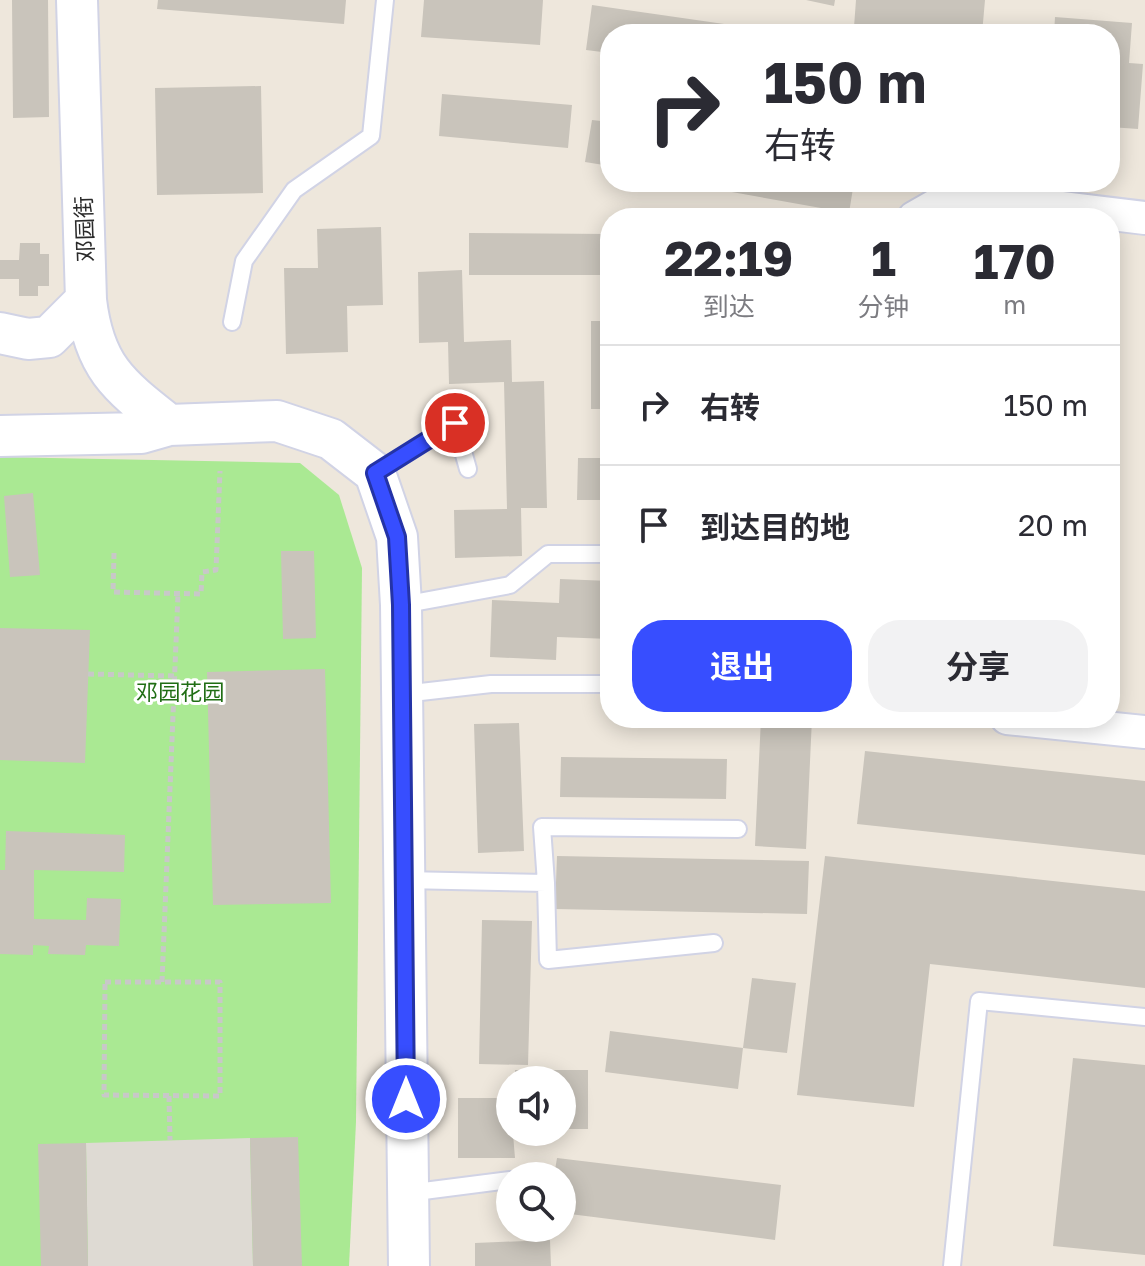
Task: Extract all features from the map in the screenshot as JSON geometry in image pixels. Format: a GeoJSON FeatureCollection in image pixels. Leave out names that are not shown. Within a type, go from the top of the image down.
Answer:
{"type":"FeatureCollection","features":[{"type":"Feature","properties":{"kind":"street","name":"邓园街"},"geometry":{"type":"LineString","coordinates":[[77,0],[86,300],[90,336],[105,368],[136,400],[169,425]]}},
{"type":"Feature","properties":{"kind":"street"},"geometry":{"type":"LineString","coordinates":[[932,208],[942,202],[1005,201],[1063,208]]}},
{"type":"Feature","properties":{"kind":"street"},"geometry":{"type":"LineString","coordinates":[[1120,215],[1145,218]]}},
{"type":"Feature","properties":{"kind":"street"},"geometry":{"type":"LineString","coordinates":[[0,333],[28,339],[49,337],[86,300]]}},
{"type":"Feature","properties":{"kind":"street"},"geometry":{"type":"LineString","coordinates":[[0,436],[141,433],[169,425],[277,421],[331,439],[375,473],[397,537],[401,605],[409,1266]]}},
{"type":"Feature","properties":{"kind":"street"},"geometry":{"type":"LineString","coordinates":[[1106,728],[1145,732]]}},
{"type":"Feature","properties":{"kind":"lane"},"geometry":{"type":"LineString","coordinates":[[232,322],[244,261],[294,190],[371,136],[385,0]]}},
{"type":"Feature","properties":{"kind":"lane"},"geometry":{"type":"LineString","coordinates":[[375,473],[455,423],[468,469]]}},
{"type":"Feature","properties":{"kind":"lane"},"geometry":{"type":"LineString","coordinates":[[401,605],[510,585],[548,554],[600,554]]}},
{"type":"Feature","properties":{"kind":"lane"},"geometry":{"type":"LineString","coordinates":[[401,695],[491,684],[600,684]]}},
{"type":"Feature","properties":{"kind":"lane"},"geometry":{"type":"LineString","coordinates":[[714,943],[548,960],[542,827],[738,829]]}},
{"type":"Feature","properties":{"kind":"lane"},"geometry":{"type":"LineString","coordinates":[[404,880],[546,883]]}},
{"type":"Feature","properties":{"kind":"lane"},"geometry":{"type":"LineString","coordinates":[[952,1266],[979,1001],[1145,1017]]}},
{"type":"Feature","properties":{"kind":"lane"},"geometry":{"type":"LineString","coordinates":[[406,1193],[496,1182]]}},
{"type":"Feature","properties":{"kind":"path"},"geometry":{"type":"LineString","coordinates":[[114,553],[113,592],[201,594],[202,572],[216,570],[220,471]]}},
{"type":"Feature","properties":{"kind":"path"},"geometry":{"type":"LineString","coordinates":[[162,982],[178,594]]}},
{"type":"Feature","properties":{"kind":"path"},"geometry":{"type":"LineString","coordinates":[[88,674],[174,676]]}},
{"type":"Feature","properties":{"kind":"path"},"geometry":{"type":"LineString","coordinates":[[105,982],[220,982],[220,1096],[169,1096],[104,1095],[105,982]]}},
{"type":"Feature","properties":{"kind":"path"},"geometry":{"type":"LineString","coordinates":[[169,1096],[170,1140]]}},
{"type":"Feature","properties":{"kind":"green space","name":"邓园花园"},"geometry":{"type":"Polygon","coordinates":[[[0,457],[300,463],[339,495],[362,568],[356,1122],[349,1266],[0,1266],[0,457]]]}},
{"type":"Feature","properties":{"kind":"shaded area"},"geometry":{"type":"Polygon","coordinates":[[[250,1138],[253,1266],[88,1266],[86,1143],[250,1138]]]}},
{"type":"Feature","properties":{"kind":"building"},"geometry":{"type":"Polygon","coordinates":[[[12,0],[48,0],[49,117],[13,118],[12,0]]]}},
{"type":"Feature","properties":{"kind":"building"},"geometry":{"type":"Polygon","coordinates":[[[158,0],[346,0],[344,24],[157,9],[158,0]]]}},
{"type":"Feature","properties":{"kind":"building"},"geometry":{"type":"Polygon","coordinates":[[[424,0],[543,0],[540,45],[421,37],[424,0]]]}},
{"type":"Feature","properties":{"kind":"building"},"geometry":{"type":"Polygon","coordinates":[[[806,0],[835,0],[834,6],[806,0]]]}},
{"type":"Feature","properties":{"kind":"building"},"geometry":{"type":"Polygon","coordinates":[[[856,0],[985,0],[983,24],[854,24],[856,0]]]}},
{"type":"Feature","properties":{"kind":"building"},"geometry":{"type":"Polygon","coordinates":[[[592,5],[724,24],[600,24],[600,52],[586,50],[592,5]]]}},
{"type":"Feature","properties":{"kind":"building"},"geometry":{"type":"Polygon","coordinates":[[[1055,17],[1132,23],[1129,63],[1143,64],[1138,129],[1120,128],[1120,24],[1055,24],[1055,17]]]}},
{"type":"Feature","properties":{"kind":"building"},"geometry":{"type":"Polygon","coordinates":[[[261,86],[263,193],[157,195],[155,88],[261,86]]]}},
{"type":"Feature","properties":{"kind":"building"},"geometry":{"type":"Polygon","coordinates":[[[442,94],[572,105],[568,148],[439,136],[442,94]]]}},
{"type":"Feature","properties":{"kind":"building"},"geometry":{"type":"Polygon","coordinates":[[[592,120],[600,121],[600,164],[585,162],[592,120]]]}},
{"type":"Feature","properties":{"kind":"building"},"geometry":{"type":"Polygon","coordinates":[[[732,192],[852,192],[850,208],[821,208],[732,192]]]}},
{"type":"Feature","properties":{"kind":"building"},"geometry":{"type":"Polygon","coordinates":[[[381,227],[383,305],[347,306],[348,352],[286,354],[284,268],[318,268],[317,229],[381,227]]]}},
{"type":"Feature","properties":{"kind":"building"},"geometry":{"type":"Polygon","coordinates":[[[469,233],[600,234],[600,275],[469,275],[469,233]]]}},
{"type":"Feature","properties":{"kind":"building"},"geometry":{"type":"Polygon","coordinates":[[[20,243],[40,243],[40,254],[49,254],[49,286],[38,286],[38,296],[19,296],[19,279],[0,279],[0,260],[19,260],[20,243]]]}},
{"type":"Feature","properties":{"kind":"building"},"geometry":{"type":"Polygon","coordinates":[[[462,270],[464,342],[511,340],[512,382],[544,381],[547,508],[521,508],[522,556],[455,558],[454,510],[507,509],[504,382],[449,384],[448,342],[419,343],[418,272],[462,270]]]}},
{"type":"Feature","properties":{"kind":"building"},"geometry":{"type":"Polygon","coordinates":[[[591,321],[600,321],[600,409],[591,409],[591,321]]]}},
{"type":"Feature","properties":{"kind":"building"},"geometry":{"type":"Polygon","coordinates":[[[578,458],[600,458],[600,500],[577,500],[578,458]]]}},
{"type":"Feature","properties":{"kind":"building"},"geometry":{"type":"Polygon","coordinates":[[[33,493],[40,575],[10,577],[4,496],[33,493]]]}},
{"type":"Feature","properties":{"kind":"building"},"geometry":{"type":"Polygon","coordinates":[[[281,551],[314,551],[316,638],[283,639],[281,551]]]}},
{"type":"Feature","properties":{"kind":"building"},"geometry":{"type":"Polygon","coordinates":[[[560,579],[600,581],[600,639],[557,637],[556,660],[490,657],[492,600],[559,603],[560,579]]]}},
{"type":"Feature","properties":{"kind":"building"},"geometry":{"type":"Polygon","coordinates":[[[0,628],[90,630],[85,763],[0,760],[0,628]]]}},
{"type":"Feature","properties":{"kind":"building"},"geometry":{"type":"Polygon","coordinates":[[[325,669],[331,903],[213,905],[207,672],[325,669]]]}},
{"type":"Feature","properties":{"kind":"building"},"geometry":{"type":"Polygon","coordinates":[[[519,723],[524,851],[478,853],[474,724],[519,723]]]}},
{"type":"Feature","properties":{"kind":"building"},"geometry":{"type":"Polygon","coordinates":[[[761,728],[812,728],[806,849],[755,846],[761,728]]]}},
{"type":"Feature","properties":{"kind":"building"},"geometry":{"type":"Polygon","coordinates":[[[865,751],[1145,781],[1145,855],[857,824],[865,751]]]}},
{"type":"Feature","properties":{"kind":"building"},"geometry":{"type":"Polygon","coordinates":[[[561,757],[727,759],[726,799],[560,797],[561,757]]]}},
{"type":"Feature","properties":{"kind":"building"},"geometry":{"type":"Polygon","coordinates":[[[6,831],[125,835],[124,872],[34,870],[34,919],[86,920],[87,898],[121,899],[119,946],[86,945],[85,955],[48,954],[49,946],[33,945],[33,955],[0,954],[0,870],[5,870],[6,831]]]}},
{"type":"Feature","properties":{"kind":"building"},"geometry":{"type":"Polygon","coordinates":[[[557,856],[809,861],[807,914],[555,909],[557,856]]]}},
{"type":"Feature","properties":{"kind":"building"},"geometry":{"type":"Polygon","coordinates":[[[825,856],[1145,891],[1145,988],[930,964],[914,1107],[797,1095],[825,856]]]}},
{"type":"Feature","properties":{"kind":"building"},"geometry":{"type":"Polygon","coordinates":[[[482,920],[532,921],[528,1065],[479,1064],[482,920]]]}},
{"type":"Feature","properties":{"kind":"building"},"geometry":{"type":"Polygon","coordinates":[[[752,978],[796,983],[787,1053],[743,1048],[752,978]]]}},
{"type":"Feature","properties":{"kind":"building"},"geometry":{"type":"Polygon","coordinates":[[[610,1031],[743,1048],[738,1089],[605,1072],[610,1031]]]}},
{"type":"Feature","properties":{"kind":"building"},"geometry":{"type":"Polygon","coordinates":[[[1073,1058],[1145,1065],[1145,1255],[1053,1246],[1073,1058]]]}},
{"type":"Feature","properties":{"kind":"building"},"geometry":{"type":"Polygon","coordinates":[[[576,1070],[588,1070],[588,1129],[576,1129],[576,1070]]]}},
{"type":"Feature","properties":{"kind":"building"},"geometry":{"type":"Polygon","coordinates":[[[458,1098],[496,1098],[496,1146],[514,1146],[515,1158],[458,1158],[458,1098]]]}},
{"type":"Feature","properties":{"kind":"building"},"geometry":{"type":"Polygon","coordinates":[[[298,1137],[302,1266],[253,1266],[250,1138],[298,1137]]]}},
{"type":"Feature","properties":{"kind":"building"},"geometry":{"type":"Polygon","coordinates":[[[86,1143],[88,1266],[41,1266],[38,1144],[86,1143]]]}},
{"type":"Feature","properties":{"kind":"building"},"geometry":{"type":"Polygon","coordinates":[[[557,1158],[781,1185],[775,1240],[576,1215],[576,1162],[556,1162],[557,1158]]]}},
{"type":"Feature","properties":{"kind":"building"},"geometry":{"type":"Polygon","coordinates":[[[550,1242],[551,1266],[475,1266],[475,1243],[550,1242]]]}},
{"type":"Feature","properties":{"kind":"route"},"geometry":{"type":"LineString","coordinates":[[406,1099],[401,605],[397,537],[375,473],[455,423]]}}]}
